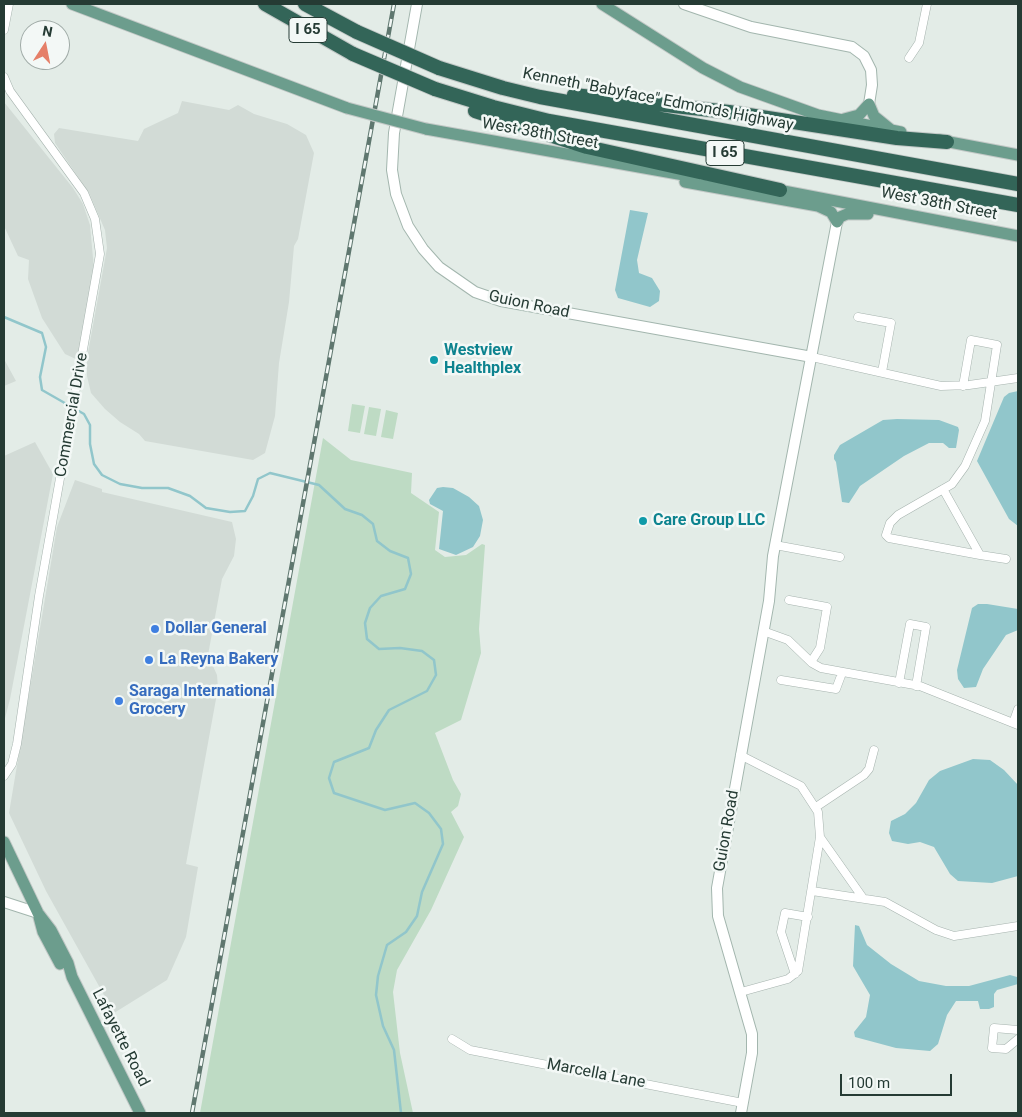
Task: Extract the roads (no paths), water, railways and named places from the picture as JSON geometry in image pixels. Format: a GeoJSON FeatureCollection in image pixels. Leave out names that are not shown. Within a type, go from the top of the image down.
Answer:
{"type":"FeatureCollection","features":[{"type":"Feature","properties":{"kind":"highway","name":"I 65"},"geometry":{"type":"LineString","coordinates":[[265,4],[353,54],[435,89],[493,107],[549,121],[1018,205]]}},
{"type":"Feature","properties":{"kind":"highway","name":"Kenneth \"Babyface\" Edmonds Highway"},"geometry":{"type":"LineString","coordinates":[[305,4],[357,32],[439,68],[503,88],[564,102],[1018,184]]}},
{"type":"Feature","properties":{"kind":"highway"},"geometry":{"type":"LineString","coordinates":[[503,88],[730,112],[898,138],[947,142]]}},
{"type":"Feature","properties":{"kind":"highway"},"geometry":{"type":"LineString","coordinates":[[435,89],[476,112],[580,145],[780,190]]}},
{"type":"Feature","properties":{"kind":"main road","name":"West 38th Street"},"geometry":{"type":"LineString","coordinates":[[72,4],[347,108],[426,129],[627,166],[780,190],[1018,236]]}},
{"type":"Feature","properties":{"kind":"main road"},"geometry":{"type":"LineString","coordinates":[[602,4],[689,60],[727,80],[778,102],[837,120],[1018,155]]}},
{"type":"Feature","properties":{"kind":"main road"},"geometry":{"type":"LineString","coordinates":[[837,120],[857,116],[869,104],[876,119],[891,130]]}},
{"type":"Feature","properties":{"kind":"main road"},"geometry":{"type":"LineString","coordinates":[[627,166],[672,179],[818,206],[831,212],[837,222],[843,216],[856,213],[912,216]]}},
{"type":"Feature","properties":{"kind":"main road","name":"Lafayette Road"},"geometry":{"type":"LineString","coordinates":[[4,842],[38,913],[41,928],[51,948],[66,975],[72,977],[140,1113]]}},
{"type":"Feature","properties":{"kind":"street"},"geometry":{"type":"LineString","coordinates":[[4,30],[9,4]]}},
{"type":"Feature","properties":{"kind":"street","name":"Guion Road"},"geometry":{"type":"LineString","coordinates":[[417,4],[394,133],[392,170],[396,194],[408,226],[423,249],[439,267],[475,292],[501,301],[812,357]]}},
{"type":"Feature","properties":{"kind":"street"},"geometry":{"type":"LineString","coordinates":[[684,4],[751,27],[852,47],[862,54],[871,70],[872,85],[869,104]]}},
{"type":"Feature","properties":{"kind":"street"},"geometry":{"type":"LineString","coordinates":[[909,58],[919,43],[927,4]]}},
{"type":"Feature","properties":{"kind":"street","name":"Commercial Drive"},"geometry":{"type":"LineString","coordinates":[[4,77],[11,94],[84,193],[97,229],[99,268],[39,596],[17,744],[10,768],[4,776]]}},
{"type":"Feature","properties":{"kind":"street","name":"Guion Road"},"geometry":{"type":"LineString","coordinates":[[742,1108],[752,1043],[750,1023],[718,916],[716,896],[763,631],[775,546],[837,222]]}},
{"type":"Feature","properties":{"kind":"street"},"geometry":{"type":"LineString","coordinates":[[858,317],[891,323],[882,372]]}},
{"type":"Feature","properties":{"kind":"street"},"geometry":{"type":"LineString","coordinates":[[963,386],[971,340],[997,345],[986,416],[975,448],[955,480],[898,515],[890,523],[887,536],[1006,559]]}},
{"type":"Feature","properties":{"kind":"street"},"geometry":{"type":"LineString","coordinates":[[812,357],[927,384],[963,386],[1018,378]]}},
{"type":"Feature","properties":{"kind":"street"},"geometry":{"type":"LineString","coordinates":[[943,489],[980,555]]}},
{"type":"Feature","properties":{"kind":"street"},"geometry":{"type":"LineString","coordinates":[[775,546],[840,557]]}},
{"type":"Feature","properties":{"kind":"street"},"geometry":{"type":"LineString","coordinates":[[789,600],[828,607],[820,648],[811,662]]}},
{"type":"Feature","properties":{"kind":"street"},"geometry":{"type":"LineString","coordinates":[[899,683],[910,624],[926,627],[916,686]]}},
{"type":"Feature","properties":{"kind":"street"},"geometry":{"type":"LineString","coordinates":[[763,631],[790,641],[811,662],[821,668],[916,686],[1015,724],[1018,709]]}},
{"type":"Feature","properties":{"kind":"street"},"geometry":{"type":"LineString","coordinates":[[782,680],[836,689],[842,672]]}},
{"type":"Feature","properties":{"kind":"street"},"geometry":{"type":"LineString","coordinates":[[816,807],[864,775],[874,750]]}},
{"type":"Feature","properties":{"kind":"street"},"geometry":{"type":"LineString","coordinates":[[740,755],[798,783],[816,807],[819,817],[820,837],[799,968],[788,979],[741,992]]}},
{"type":"Feature","properties":{"kind":"street"},"geometry":{"type":"LineString","coordinates":[[820,837],[863,898]]}},
{"type":"Feature","properties":{"kind":"street"},"geometry":{"type":"LineString","coordinates":[[812,891],[888,903],[936,930],[954,936],[1018,926]]}},
{"type":"Feature","properties":{"kind":"street"},"geometry":{"type":"LineString","coordinates":[[4,902],[38,913]]}},
{"type":"Feature","properties":{"kind":"street"},"geometry":{"type":"LineString","coordinates":[[795,974],[781,932],[785,913],[808,917]]}},
{"type":"Feature","properties":{"kind":"street"},"geometry":{"type":"LineString","coordinates":[[1018,1030],[996,1028],[992,1048],[1006,1049],[1018,1039]]}},
{"type":"Feature","properties":{"kind":"street","name":"Marcella Lane"},"geometry":{"type":"LineString","coordinates":[[452,1039],[470,1050],[742,1108]]}},
{"type":"Feature","properties":{"kind":"water"},"geometry":{"type":"Polygon","coordinates":[[[630,210],[648,213],[637,260],[639,273],[652,278],[660,291],[659,301],[650,307],[618,298],[615,290],[630,210]]]}},
{"type":"Feature","properties":{"kind":"water"},"geometry":{"type":"Polygon","coordinates":[[[1018,391],[1018,526],[1009,519],[977,461],[1004,397],[1009,393],[1018,391]]]}},
{"type":"Feature","properties":{"kind":"water"},"geometry":{"type":"Polygon","coordinates":[[[883,420],[939,420],[958,427],[956,448],[949,448],[943,443],[929,443],[904,456],[860,486],[849,503],[842,502],[834,459],[834,455],[840,445],[883,420]]]}},
{"type":"Feature","properties":{"kind":"water"},"geometry":{"type":"Polygon","coordinates":[[[437,488],[453,488],[469,497],[479,506],[483,520],[480,536],[473,547],[456,555],[439,549],[443,511],[430,504],[429,500],[437,488]]]}},
{"type":"Feature","properties":{"kind":"water"},"geometry":{"type":"Polygon","coordinates":[[[978,604],[1018,609],[1018,630],[1006,635],[983,669],[976,687],[964,688],[958,679],[957,670],[972,608],[978,604]]]}},
{"type":"Feature","properties":{"kind":"water"},"geometry":{"type":"Polygon","coordinates":[[[973,759],[990,760],[1004,770],[1018,785],[1018,876],[992,883],[958,881],[950,874],[934,847],[920,842],[908,844],[892,841],[889,833],[891,821],[905,814],[916,803],[929,780],[940,771],[973,759]]]}},
{"type":"Feature","properties":{"kind":"water"},"geometry":{"type":"Polygon","coordinates":[[[855,925],[859,926],[867,945],[891,964],[919,981],[946,986],[969,986],[1010,975],[1017,977],[1018,984],[997,990],[994,994],[994,1007],[989,1009],[980,1009],[978,1001],[956,1001],[947,1015],[938,1044],[930,1051],[896,1048],[855,1037],[854,1032],[866,1017],[870,995],[853,966],[855,925]]]}},
{"type":"Feature","properties":{"kind":"waterway"},"geometry":{"type":"LineString","coordinates":[[4,317],[42,333],[46,347],[40,377],[42,390],[84,414],[90,425],[90,444],[94,464],[102,475],[120,484],[142,488],[168,488],[190,496],[206,508],[230,512],[245,511],[253,496],[258,479],[270,473],[319,485],[345,509],[362,515],[373,524],[377,541],[390,551],[408,558],[411,574],[405,589],[381,596],[370,608],[365,623],[367,639],[379,649],[400,648],[422,651],[434,660],[436,675],[427,691],[389,710],[376,730],[369,748],[334,762],[329,778],[334,793],[385,810],[415,803],[429,813],[441,829],[443,844],[422,892],[417,916],[406,932],[387,945],[378,976],[376,995],[383,1026],[394,1050],[401,1113]]}},
{"type":"Feature","properties":{"kind":"railway"},"geometry":{"type":"LineString","coordinates":[[192,1113],[394,4]]}},
{"type":"Feature","properties":{"kind":"place","name":"Westview Healthplex"},"geometry":{"type":"Point","coordinates":[434,360]}},
{"type":"Feature","properties":{"kind":"place","name":"Care Group LLC"},"geometry":{"type":"Point","coordinates":[643,521]}},
{"type":"Feature","properties":{"kind":"place","name":"Dollar General"},"geometry":{"type":"Point","coordinates":[155,629]}},
{"type":"Feature","properties":{"kind":"place","name":"La Reyna Bakery"},"geometry":{"type":"Point","coordinates":[149,660]}},
{"type":"Feature","properties":{"kind":"place","name":"Saraga International Grocery"},"geometry":{"type":"Point","coordinates":[119,701]}}]}
